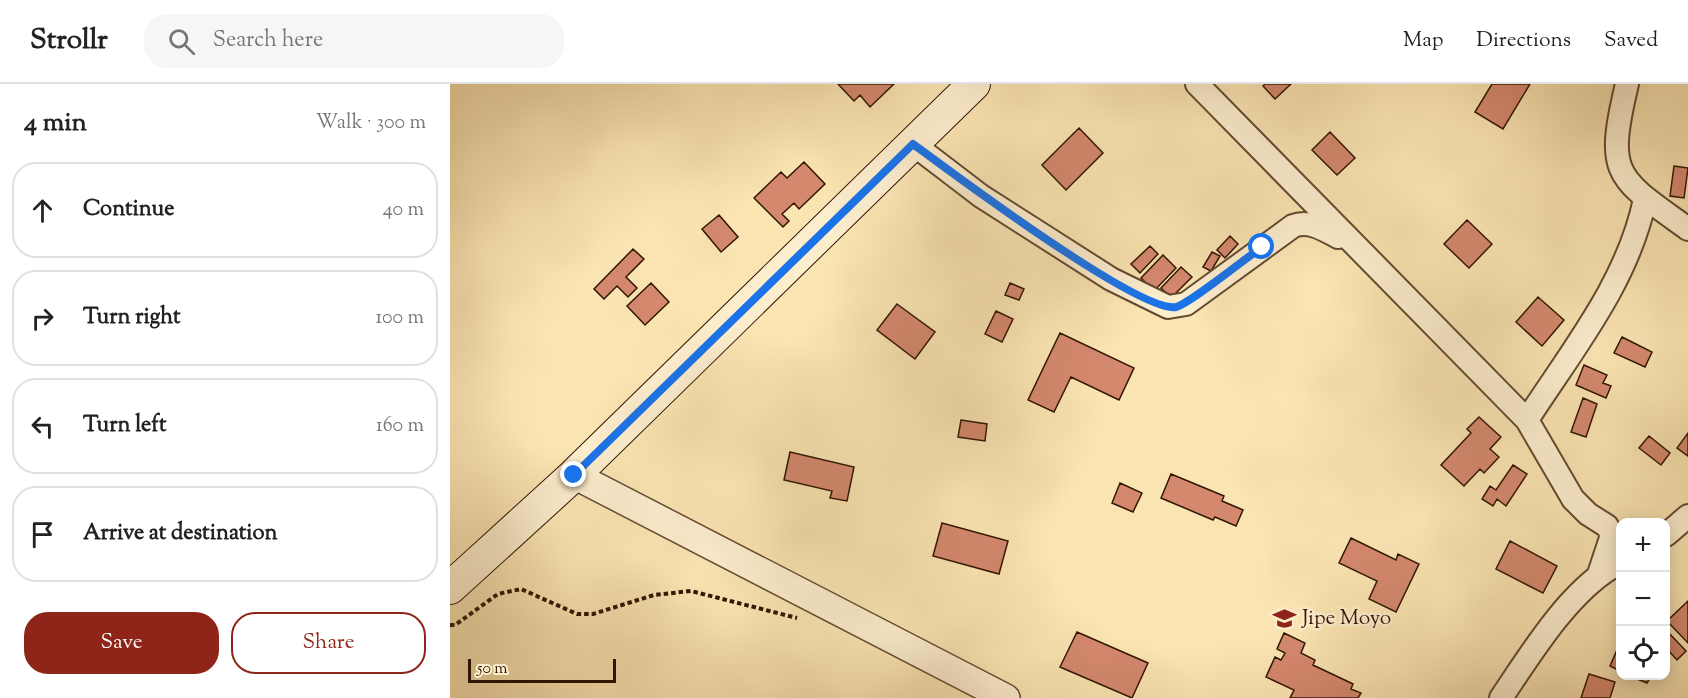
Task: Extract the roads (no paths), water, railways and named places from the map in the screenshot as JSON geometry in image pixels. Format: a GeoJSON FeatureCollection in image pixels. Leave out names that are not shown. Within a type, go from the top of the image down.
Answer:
{"type":"FeatureCollection","features":[{"type":"Feature","properties":{"kind":"main road"},"geometry":{"type":"LineString","coordinates":[[450,588],[574,475],[974,84]]}},
{"type":"Feature","properties":{"kind":"street"},"geometry":{"type":"LineString","coordinates":[[1197,84],[1527,420],[1573,499],[1588,514],[1606,526],[1612,535],[1599,574]]}},
{"type":"Feature","properties":{"kind":"street"},"geometry":{"type":"LineString","coordinates":[[1627,84],[1617,126],[1616,156],[1624,177],[1645,199],[1688,230]]}},
{"type":"Feature","properties":{"kind":"street"},"geometry":{"type":"LineString","coordinates":[[913,144],[981,196],[1054,244],[1111,279],[1168,307],[1186,304],[1239,263],[1301,223],[1325,230],[1352,244]]}},
{"type":"Feature","properties":{"kind":"street"},"geometry":{"type":"LineString","coordinates":[[1527,420],[1626,262],[1638,233],[1645,199]]}},
{"type":"Feature","properties":{"kind":"street"},"geometry":{"type":"LineString","coordinates":[[574,475],[974,691],[1006,698]]}},
{"type":"Feature","properties":{"kind":"street"},"geometry":{"type":"LineString","coordinates":[[1670,531],[1688,516]]}},
{"type":"Feature","properties":{"kind":"street"},"geometry":{"type":"LineString","coordinates":[[1501,698],[1549,628],[1599,574],[1616,563]]}},
{"type":"Feature","properties":{"kind":"place","name":"Jipe Moyo"},"geometry":{"type":"Point","coordinates":[1284,619]}}]}
